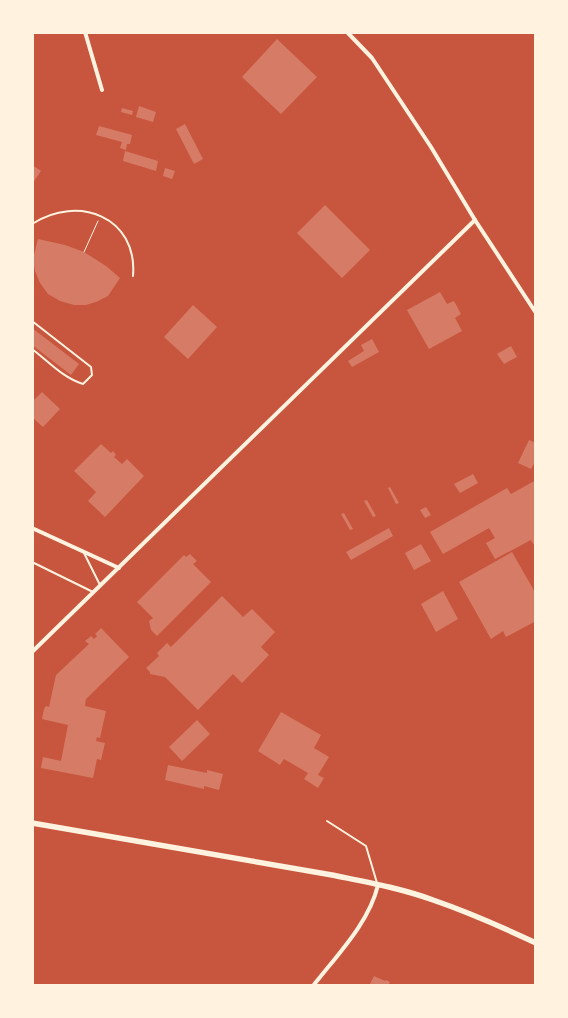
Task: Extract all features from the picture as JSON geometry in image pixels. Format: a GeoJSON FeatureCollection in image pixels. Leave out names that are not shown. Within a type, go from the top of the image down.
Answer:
{"type":"FeatureCollection","features":[{"type":"Feature","properties":{"kind":"main road"},"geometry":{"type":"LineString","coordinates":[[32,823],[332,874],[431,899],[492,922],[536,943]]}},
{"type":"Feature","properties":{"kind":"street"},"geometry":{"type":"LineString","coordinates":[[85,32],[102,90]]}},
{"type":"Feature","properties":{"kind":"street"},"geometry":{"type":"LineString","coordinates":[[347,32],[372,58],[536,313]]}},
{"type":"Feature","properties":{"kind":"street"},"geometry":{"type":"LineString","coordinates":[[32,652],[475,220]]}},
{"type":"Feature","properties":{"kind":"street"},"geometry":{"type":"LineString","coordinates":[[33,529],[119,568]]}},
{"type":"Feature","properties":{"kind":"street"},"geometry":{"type":"LineString","coordinates":[[313,986],[357,930],[376,894],[378,885]]}},
{"type":"Feature","properties":{"kind":"lane"},"geometry":{"type":"LineString","coordinates":[[32,224],[52,214],[62,212],[85,211],[109,220],[130,245],[134,266],[133,276]]}},
{"type":"Feature","properties":{"kind":"lane"},"geometry":{"type":"LineString","coordinates":[[32,321],[91,368],[92,375],[82,384],[76,382],[32,349]]}},
{"type":"Feature","properties":{"kind":"lane"},"geometry":{"type":"LineString","coordinates":[[82,551],[100,586]]}},
{"type":"Feature","properties":{"kind":"lane"},"geometry":{"type":"LineString","coordinates":[[32,562],[94,592]]}},
{"type":"Feature","properties":{"kind":"lane"},"geometry":{"type":"LineString","coordinates":[[327,821],[366,846],[378,885]]}},
{"type":"Feature","properties":{"kind":"path"},"geometry":{"type":"LineString","coordinates":[[84,252],[101,216]]}},
{"type":"Feature","properties":{"kind":"building"},"geometry":{"type":"Polygon","coordinates":[[[277,39],[317,77],[281,114],[242,77],[277,39]]]}},
{"type":"Feature","properties":{"kind":"building"},"geometry":{"type":"Polygon","coordinates":[[[139,106],[156,112],[153,122],[136,117],[139,106]]]}},
{"type":"Feature","properties":{"kind":"building"},"geometry":{"type":"Polygon","coordinates":[[[122,108],[133,111],[132,115],[121,112],[122,108]]]}},
{"type":"Feature","properties":{"kind":"building"},"geometry":{"type":"Polygon","coordinates":[[[185,124],[203,159],[194,164],[176,129],[185,124]]]}},
{"type":"Feature","properties":{"kind":"building"},"geometry":{"type":"Polygon","coordinates":[[[99,126],[132,135],[126,150],[120,148],[122,142],[96,135],[99,126]]]}},
{"type":"Feature","properties":{"kind":"building"},"geometry":{"type":"Polygon","coordinates":[[[125,151],[158,161],[156,171],[123,161],[125,151]]]}},
{"type":"Feature","properties":{"kind":"building"},"geometry":{"type":"Polygon","coordinates":[[[32,165],[41,171],[32,184],[32,165]]]}},
{"type":"Feature","properties":{"kind":"building"},"geometry":{"type":"Polygon","coordinates":[[[165,168],[175,171],[172,179],[163,176],[165,168]]]}},
{"type":"Feature","properties":{"kind":"building"},"geometry":{"type":"Polygon","coordinates":[[[325,205],[370,250],[342,278],[297,233],[325,205]]]}},
{"type":"Feature","properties":{"kind":"building"},"geometry":{"type":"Polygon","coordinates":[[[38,239],[65,245],[84,252],[106,266],[120,278],[108,296],[96,302],[86,305],[74,305],[60,301],[48,294],[40,283],[35,271],[33,259],[38,239]]]}},
{"type":"Feature","properties":{"kind":"building"},"geometry":{"type":"Polygon","coordinates":[[[440,292],[447,304],[454,301],[461,314],[455,318],[462,331],[429,349],[407,310],[440,292]]]}},
{"type":"Feature","properties":{"kind":"building"},"geometry":{"type":"Polygon","coordinates":[[[193,305],[217,327],[188,359],[164,337],[193,305]]]}},
{"type":"Feature","properties":{"kind":"building"},"geometry":{"type":"Polygon","coordinates":[[[32,328],[79,364],[71,375],[32,345],[32,328]]]}},
{"type":"Feature","properties":{"kind":"building"},"geometry":{"type":"Polygon","coordinates":[[[372,339],[379,352],[352,367],[348,361],[364,351],[361,345],[372,339]]]}},
{"type":"Feature","properties":{"kind":"building"},"geometry":{"type":"Polygon","coordinates":[[[511,346],[517,357],[504,364],[497,354],[511,346]]]}},
{"type":"Feature","properties":{"kind":"building"},"geometry":{"type":"Polygon","coordinates":[[[42,392],[60,409],[43,427],[32,417],[32,402],[42,392]]]}},
{"type":"Feature","properties":{"kind":"building"},"geometry":{"type":"Polygon","coordinates":[[[529,440],[536,443],[536,460],[531,469],[518,463],[529,440]]]}},
{"type":"Feature","properties":{"kind":"building"},"geometry":{"type":"Polygon","coordinates":[[[101,444],[111,453],[113,451],[116,455],[114,457],[122,464],[127,459],[144,476],[105,517],[88,501],[96,492],[74,471],[101,444]]]}},
{"type":"Feature","properties":{"kind":"building"},"geometry":{"type":"Polygon","coordinates":[[[473,474],[478,483],[460,493],[454,484],[473,474]]]}},
{"type":"Feature","properties":{"kind":"building"},"geometry":{"type":"Polygon","coordinates":[[[536,480],[536,542],[533,544],[531,540],[495,559],[486,543],[495,538],[489,528],[443,554],[430,532],[507,488],[511,494],[536,480]]]}},
{"type":"Feature","properties":{"kind":"building"},"geometry":{"type":"Polygon","coordinates":[[[390,487],[399,503],[396,504],[388,488],[390,487]]]}},
{"type":"Feature","properties":{"kind":"building"},"geometry":{"type":"Polygon","coordinates":[[[367,500],[376,516],[373,517],[364,501],[367,500]]]}},
{"type":"Feature","properties":{"kind":"building"},"geometry":{"type":"Polygon","coordinates":[[[426,507],[431,515],[425,518],[420,510],[426,507]]]}},
{"type":"Feature","properties":{"kind":"building"},"geometry":{"type":"Polygon","coordinates":[[[344,513],[353,529],[350,530],[341,514],[344,513]]]}},
{"type":"Feature","properties":{"kind":"building"},"geometry":{"type":"Polygon","coordinates":[[[389,528],[393,536],[351,560],[346,552],[389,528]]]}},
{"type":"Feature","properties":{"kind":"building"},"geometry":{"type":"Polygon","coordinates":[[[421,544],[431,561],[414,570],[405,553],[421,544]]]}},
{"type":"Feature","properties":{"kind":"building"},"geometry":{"type":"Polygon","coordinates":[[[512,552],[536,594],[536,621],[506,637],[503,631],[491,639],[459,582],[512,552]]]}},
{"type":"Feature","properties":{"kind":"building"},"geometry":{"type":"Polygon","coordinates":[[[190,554],[197,561],[193,564],[211,582],[157,636],[151,630],[149,621],[153,618],[137,602],[184,555],[186,557],[190,554]]]}},
{"type":"Feature","properties":{"kind":"building"},"geometry":{"type":"Polygon","coordinates":[[[443,591],[458,619],[436,632],[421,604],[443,591]]]}},
{"type":"Feature","properties":{"kind":"building"},"geometry":{"type":"Polygon","coordinates":[[[222,596],[243,617],[252,609],[275,632],[261,647],[269,655],[242,683],[233,674],[198,710],[165,677],[150,674],[146,668],[159,656],[157,653],[167,643],[171,647],[222,596]]]}},
{"type":"Feature","properties":{"kind":"building"},"geometry":{"type":"Polygon","coordinates":[[[101,628],[129,657],[86,699],[85,706],[106,711],[100,738],[97,737],[96,741],[105,743],[101,760],[97,759],[93,778],[41,768],[43,757],[61,761],[68,725],[42,719],[44,709],[46,706],[49,707],[56,675],[89,644],[85,641],[91,636],[94,639],[97,636],[95,634],[101,628]]]}},
{"type":"Feature","properties":{"kind":"building"},"geometry":{"type":"Polygon","coordinates":[[[281,712],[321,735],[314,748],[329,757],[318,775],[324,778],[318,788],[304,779],[308,773],[284,759],[280,765],[258,751],[281,712]]]}},
{"type":"Feature","properties":{"kind":"building"},"geometry":{"type":"Polygon","coordinates":[[[197,720],[210,734],[182,761],[169,747],[197,720]]]}},
{"type":"Feature","properties":{"kind":"building"},"geometry":{"type":"Polygon","coordinates":[[[168,765],[207,773],[207,770],[223,774],[219,790],[204,786],[204,789],[165,780],[168,765]]]}},
{"type":"Feature","properties":{"kind":"building"},"geometry":{"type":"Polygon","coordinates":[[[374,976],[390,982],[388,986],[369,986],[374,976]]]}}]}
